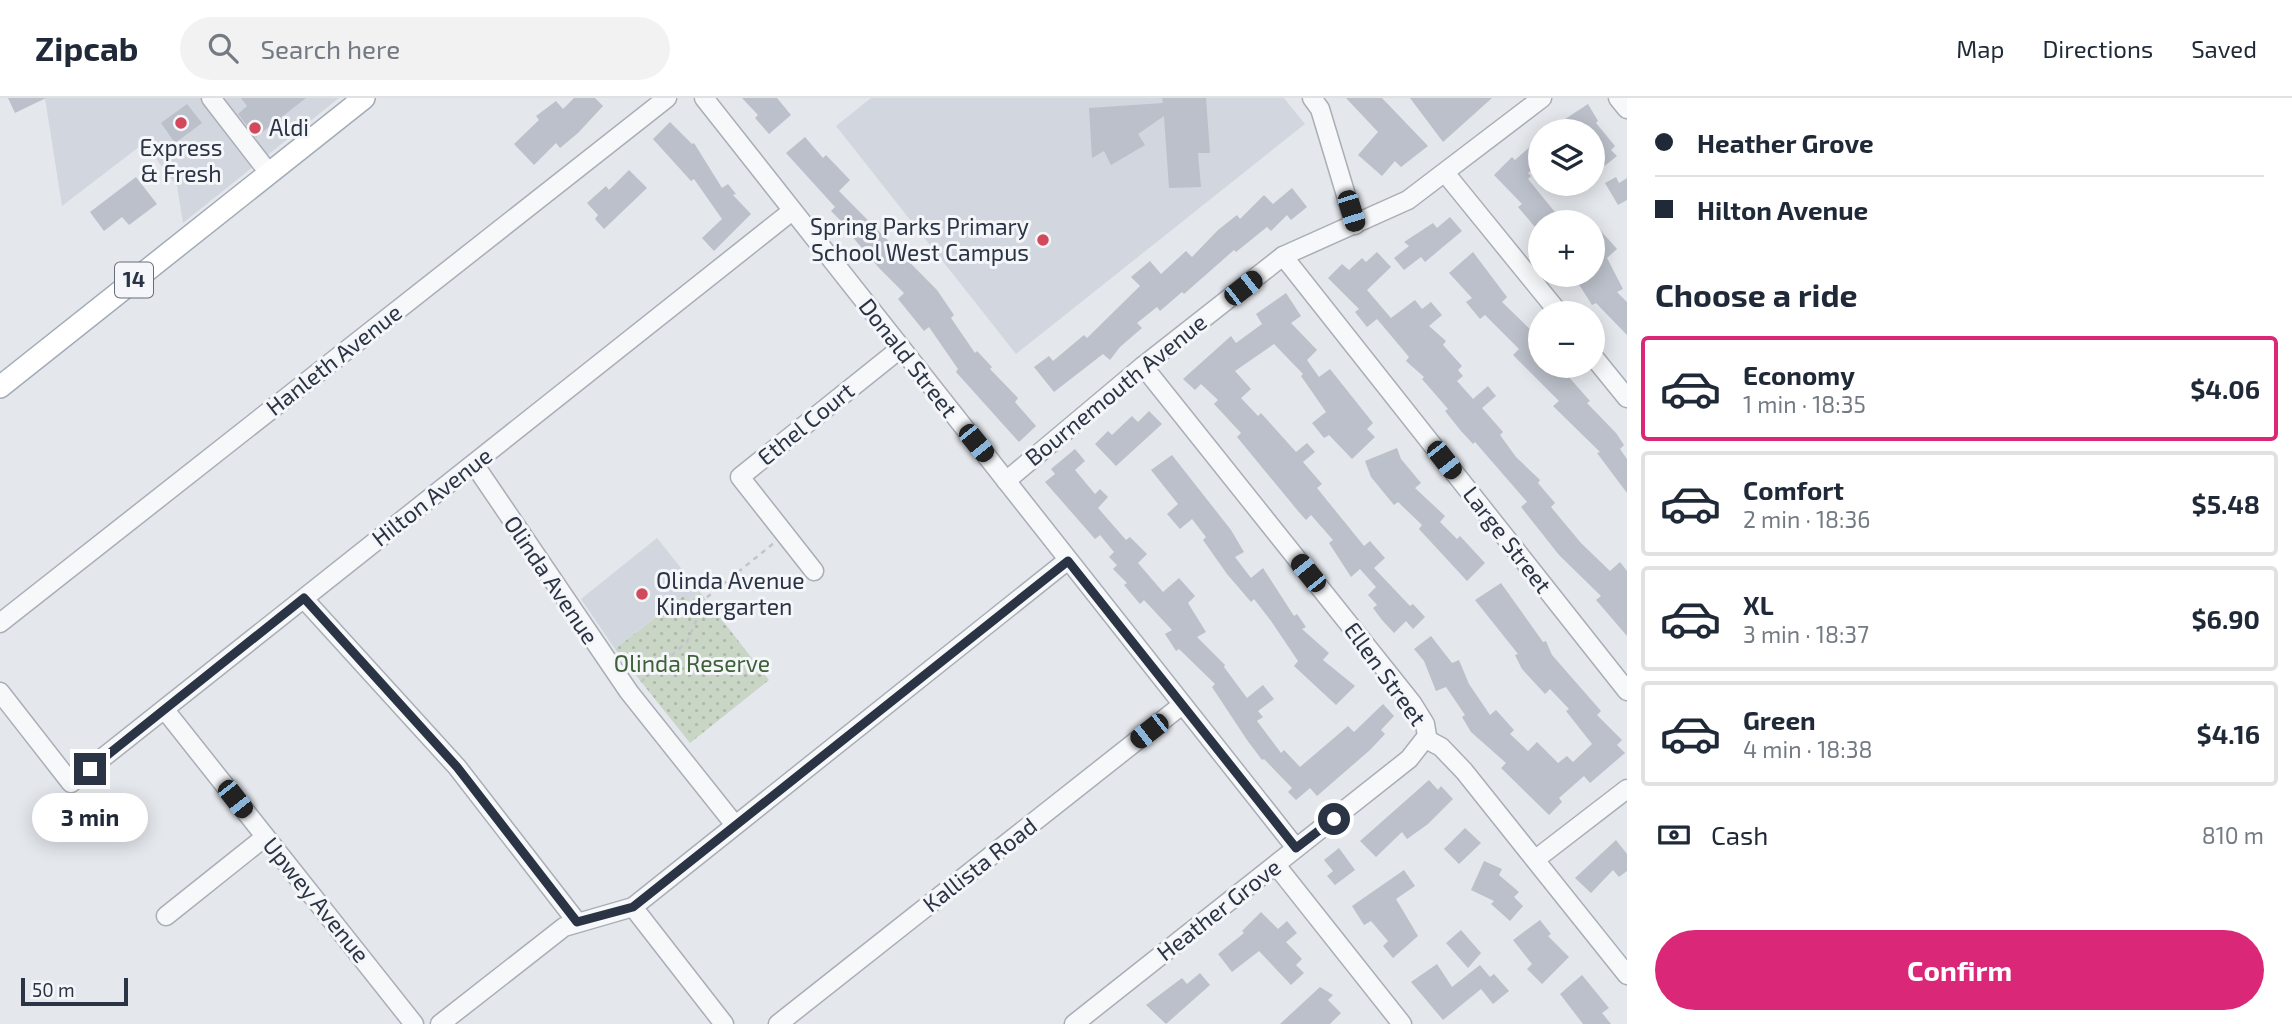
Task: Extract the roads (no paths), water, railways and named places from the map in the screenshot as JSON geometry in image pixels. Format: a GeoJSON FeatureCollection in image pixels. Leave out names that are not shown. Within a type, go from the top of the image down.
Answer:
{"type":"FeatureCollection","features":[{"type":"Feature","properties":{"kind":"main road","name":"14"},"geometry":{"type":"LineString","coordinates":[[0,387],[364,98]]}},
{"type":"Feature","properties":{"kind":"street"},"geometry":{"type":"LineString","coordinates":[[211,98],[269,173]]}},
{"type":"Feature","properties":{"kind":"street","name":"Hanleth Avenue"},"geometry":{"type":"LineString","coordinates":[[0,622],[667,98]]}},
{"type":"Feature","properties":{"kind":"street","name":"Donald Street"},"geometry":{"type":"LineString","coordinates":[[704,98],[1296,848]]}},
{"type":"Feature","properties":{"kind":"street"},"geometry":{"type":"LineString","coordinates":[[1312,98],[1320,109],[1355,225]]}},
{"type":"Feature","properties":{"kind":"street","name":"Bournemouth Avenue"},"geometry":{"type":"LineString","coordinates":[[1006,481],[1143,366],[1283,256],[1408,200],[1446,174],[1542,98]]}},
{"type":"Feature","properties":{"kind":"street"},"geometry":{"type":"LineString","coordinates":[[1619,98],[1627,109]]}},
{"type":"Feature","properties":{"kind":"street"},"geometry":{"type":"LineString","coordinates":[[1446,174],[1549,301]]}},
{"type":"Feature","properties":{"kind":"street","name":"Hilton Avenue"},"geometry":{"type":"LineString","coordinates":[[0,691],[71,783],[792,211]]}},
{"type":"Feature","properties":{"kind":"street","name":"Large Street"},"geometry":{"type":"LineString","coordinates":[[1283,256],[1627,691]]}},
{"type":"Feature","properties":{"kind":"street","name":"Ethel Court"},"geometry":{"type":"LineString","coordinates":[[814,571],[740,477],[901,348]]}},
{"type":"Feature","properties":{"kind":"street","name":"Ellen Street"},"geometry":{"type":"LineString","coordinates":[[1143,366],[1412,703],[1425,724],[1426,739],[1441,747],[1464,771],[1627,975]]}},
{"type":"Feature","properties":{"kind":"street"},"geometry":{"type":"LineString","coordinates":[[1605,371],[1627,398]]}},
{"type":"Feature","properties":{"kind":"street","name":"Olinda Avenue"},"geometry":{"type":"LineString","coordinates":[[474,464],[629,692],[735,825]]}},
{"type":"Feature","properties":{"kind":"street"},"geometry":{"type":"LineString","coordinates":[[440,1024],[564,927],[633,907],[1068,561]]}},
{"type":"Feature","properties":{"kind":"street"},"geometry":{"type":"LineString","coordinates":[[304,598],[457,767],[577,922]]}},
{"type":"Feature","properties":{"kind":"street","name":"Kallista Road"},"geometry":{"type":"LineString","coordinates":[[778,1024],[1182,705]]}},
{"type":"Feature","properties":{"kind":"street","name":"Upwey Avenue"},"geometry":{"type":"LineString","coordinates":[[165,710],[414,1024]]}},
{"type":"Feature","properties":{"kind":"street","name":"Heather Grove"},"geometry":{"type":"LineString","coordinates":[[1074,1024],[1097,1017],[1276,864],[1409,759],[1426,739]]}},
{"type":"Feature","properties":{"kind":"street"},"geometry":{"type":"LineString","coordinates":[[1536,859],[1624,795]]}},
{"type":"Feature","properties":{"kind":"street"},"geometry":{"type":"LineString","coordinates":[[166,916],[265,837]]}},
{"type":"Feature","properties":{"kind":"street"},"geometry":{"type":"LineString","coordinates":[[1276,864],[1402,1024]]}},
{"type":"Feature","properties":{"kind":"street"},"geometry":{"type":"LineString","coordinates":[[633,907],[724,1024]]}},
{"type":"Feature","properties":{"kind":"place","name":"Express & Fresh"},"geometry":{"type":"Point","coordinates":[181,123]}},
{"type":"Feature","properties":{"kind":"place","name":"Aldi"},"geometry":{"type":"Point","coordinates":[255,128]}},
{"type":"Feature","properties":{"kind":"place","name":"Spring Parks Primary School West Campus"},"geometry":{"type":"Point","coordinates":[1043,240]}},
{"type":"Feature","properties":{"kind":"place","name":"Olinda Avenue Kindergarten"},"geometry":{"type":"Point","coordinates":[642,594]}},
{"type":"Feature","properties":{"kind":"park label","name":"Olinda Reserve"},"geometry":{"type":"Point","coordinates":[692,664]}}]}
